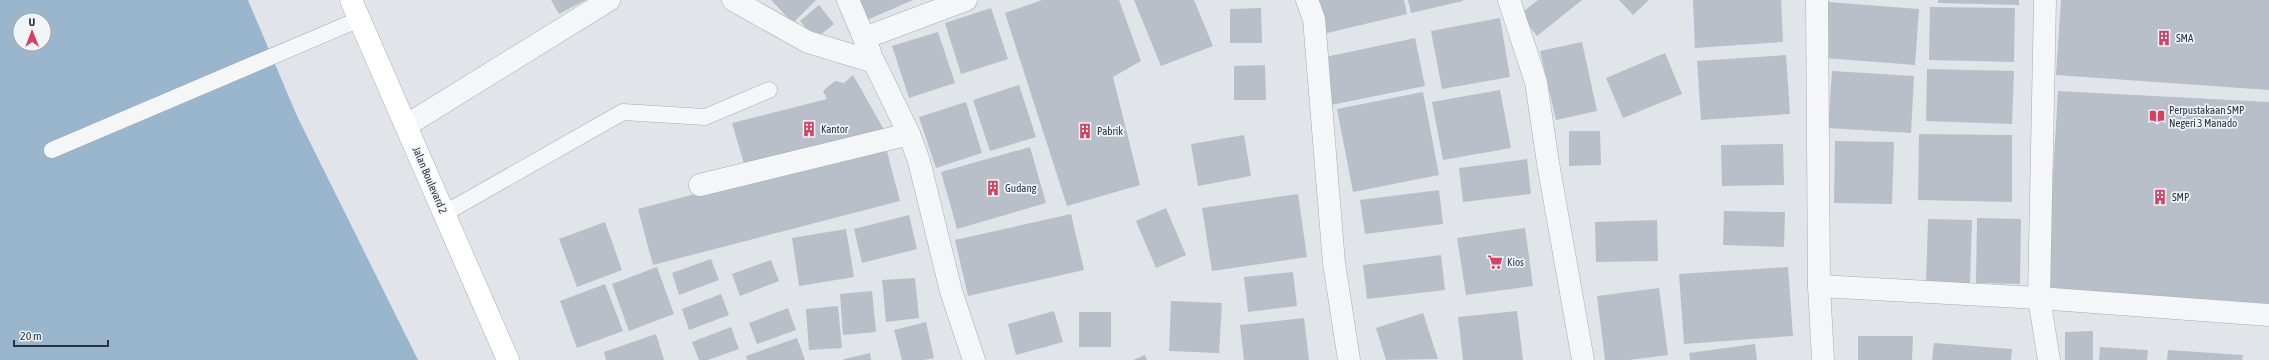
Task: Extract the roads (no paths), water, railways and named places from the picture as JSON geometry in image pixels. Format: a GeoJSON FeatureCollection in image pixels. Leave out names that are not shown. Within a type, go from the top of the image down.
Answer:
{"type":"FeatureCollection","features":[{"type":"Feature","properties":{"kind":"main road","name":"Jalan Boulevard 2"},"geometry":{"type":"LineString","coordinates":[[356,9],[508,360]]}},
{"type":"Feature","properties":{"kind":"street"},"geometry":{"type":"LineString","coordinates":[[407,125],[609,0]]}},
{"type":"Feature","properties":{"kind":"street"},"geometry":{"type":"LineString","coordinates":[[733,0],[808,42],[874,62]]}},
{"type":"Feature","properties":{"kind":"street"},"geometry":{"type":"LineString","coordinates":[[848,0],[874,62],[909,134],[919,161],[951,291],[974,360]]}},
{"type":"Feature","properties":{"kind":"street"},"geometry":{"type":"LineString","coordinates":[[864,38],[966,0]]}},
{"type":"Feature","properties":{"kind":"street"},"geometry":{"type":"LineString","coordinates":[[1307,0],[1314,19],[1334,263],[1349,360]]}},
{"type":"Feature","properties":{"kind":"street"},"geometry":{"type":"LineString","coordinates":[[1509,0],[1536,82],[1548,163],[1583,360]]}},
{"type":"Feature","properties":{"kind":"street"},"geometry":{"type":"LineString","coordinates":[[1818,0],[1819,286],[1823,360]]}},
{"type":"Feature","properties":{"kind":"street"},"geometry":{"type":"LineString","coordinates":[[2045,0],[2039,298],[2049,360]]}},
{"type":"Feature","properties":{"kind":"street"},"geometry":{"type":"LineString","coordinates":[[700,185],[909,134]]}},
{"type":"Feature","properties":{"kind":"street"},"geometry":{"type":"LineString","coordinates":[[1819,286],[2039,298],[2269,315]]}},
{"type":"Feature","properties":{"kind":"lane"},"geometry":{"type":"LineString","coordinates":[[52,150],[356,9]]}},
{"type":"Feature","properties":{"kind":"lane"},"geometry":{"type":"LineString","coordinates":[[445,213],[623,112],[705,117],[769,90]]}},
{"type":"Feature","properties":{"kind":"water"},"geometry":{"type":"Polygon","coordinates":[[[0,0],[248,0],[297,116],[418,360],[0,360],[0,0]]]}},
{"type":"Feature","properties":{"kind":"place","name":"SMA"},"geometry":{"type":"Point","coordinates":[2164,38]}},
{"type":"Feature","properties":{"kind":"place","name":"Perpustakaan SMP Negeri 3 Manado"},"geometry":{"type":"Point","coordinates":[2157,116]}},
{"type":"Feature","properties":{"kind":"place","name":"Kantor"},"geometry":{"type":"Point","coordinates":[809,129]}},
{"type":"Feature","properties":{"kind":"place","name":"Pabrik"},"geometry":{"type":"Point","coordinates":[1085,131]}},
{"type":"Feature","properties":{"kind":"place","name":"Gudang"},"geometry":{"type":"Point","coordinates":[993,188]}},
{"type":"Feature","properties":{"kind":"place","name":"SMP"},"geometry":{"type":"Point","coordinates":[2160,197]}},
{"type":"Feature","properties":{"kind":"place","name":"Kios"},"geometry":{"type":"Point","coordinates":[1495,262]}}]}
